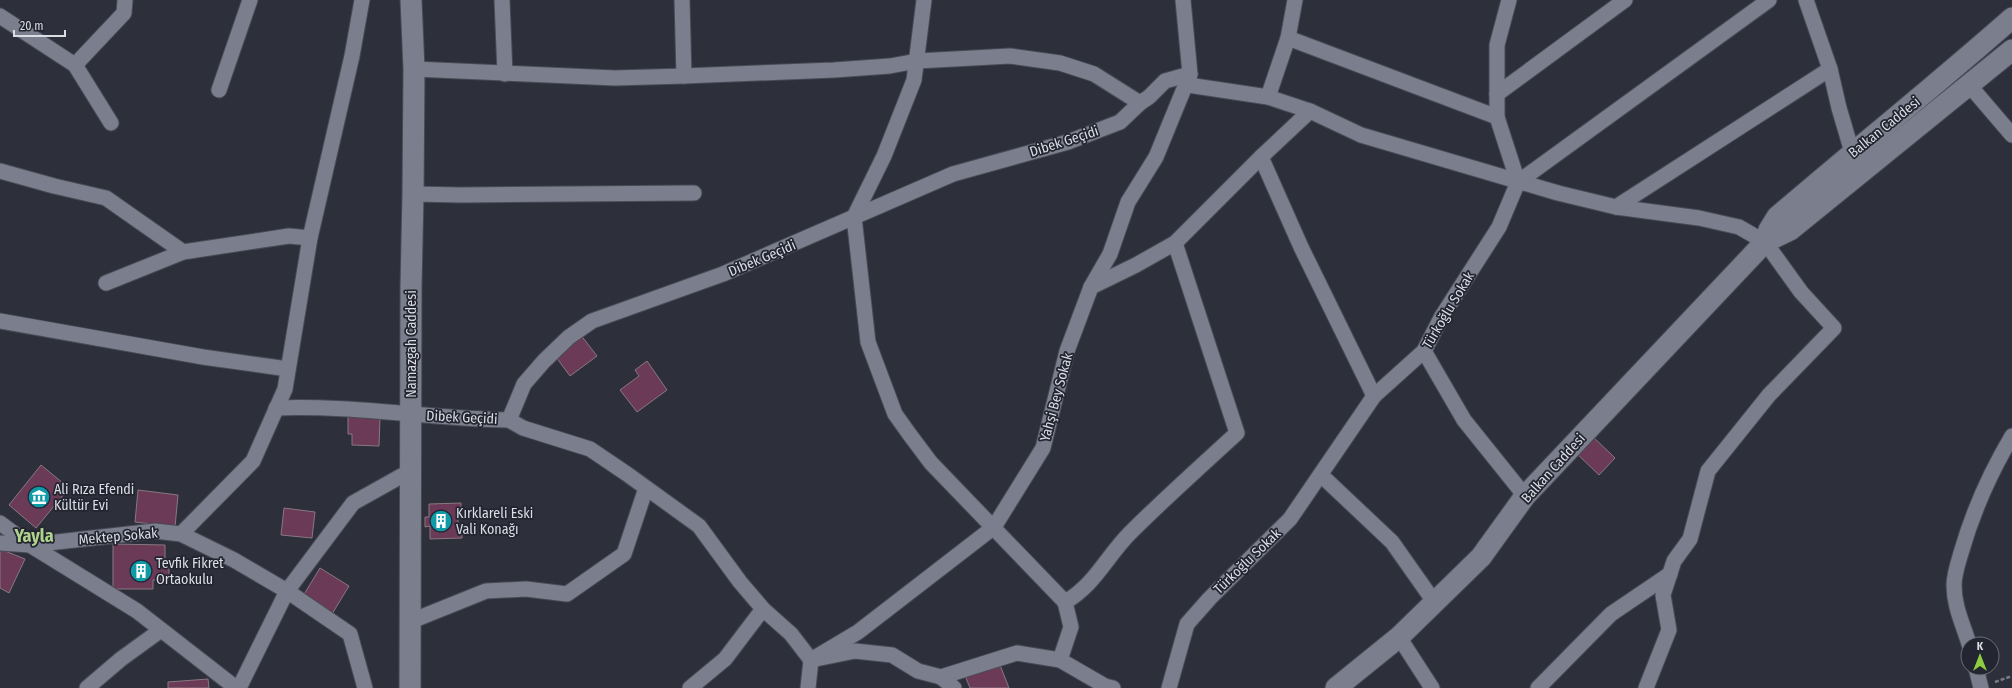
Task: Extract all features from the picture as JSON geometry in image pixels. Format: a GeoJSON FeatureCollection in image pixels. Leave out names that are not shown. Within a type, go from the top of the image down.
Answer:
{"type":"FeatureCollection","features":[{"type":"Feature","properties":{"kind":"main road","name":"Namazgah Caddesi"},"geometry":{"type":"LineString","coordinates":[[410,688],[412,470],[411,287],[414,194],[414,69],[411,0]]}},
{"type":"Feature","properties":{"kind":"main road","name":"Balkan Caddesi"},"geometry":{"type":"LineString","coordinates":[[1765,242],[1769,230],[1777,217],[1852,152],[1963,62],[2012,18]]}},
{"type":"Feature","properties":{"kind":"main road","name":"Balkan Caddesi"},"geometry":{"type":"LineString","coordinates":[[1336,688],[1399,637],[1481,557],[1525,496],[1765,242],[1790,230],[1970,86],[2012,50]]}},
{"type":"Feature","properties":{"kind":"street"},"geometry":{"type":"LineString","coordinates":[[75,65],[124,13],[125,0]]}},
{"type":"Feature","properties":{"kind":"street"},"geometry":{"type":"LineString","coordinates":[[219,90],[250,0]]}},
{"type":"Feature","properties":{"kind":"street"},"geometry":{"type":"LineString","coordinates":[[181,534],[253,461],[285,389],[310,238],[352,56],[362,0]]}},
{"type":"Feature","properties":{"kind":"street"},"geometry":{"type":"LineString","coordinates":[[502,0],[505,74]]}},
{"type":"Feature","properties":{"kind":"street"},"geometry":{"type":"LineString","coordinates":[[682,0],[684,76]]}},
{"type":"Feature","properties":{"kind":"street"},"geometry":{"type":"LineString","coordinates":[[924,0],[914,80],[884,156],[854,217],[868,342],[895,414],[931,463],[1065,602],[1071,627],[1060,660]]}},
{"type":"Feature","properties":{"kind":"street"},"geometry":{"type":"LineString","coordinates":[[1183,0],[1190,74],[1188,85],[1268,98],[1310,111],[1361,135],[1518,182],[1616,207],[1699,218],[1738,227],[1765,242],[1801,292],[1834,328],[1769,396],[1708,471],[1690,539],[1674,561],[1663,595],[1670,630],[1646,688]]}},
{"type":"Feature","properties":{"kind":"street"},"geometry":{"type":"LineString","coordinates":[[1268,98],[1288,38],[1295,0]]}},
{"type":"Feature","properties":{"kind":"street"},"geometry":{"type":"LineString","coordinates":[[1509,0],[1497,45],[1497,117],[1518,182]]}},
{"type":"Feature","properties":{"kind":"street"},"geometry":{"type":"LineString","coordinates":[[1497,94],[1626,0]]}},
{"type":"Feature","properties":{"kind":"street"},"geometry":{"type":"LineString","coordinates":[[1518,182],[1769,0]]}},
{"type":"Feature","properties":{"kind":"street"},"geometry":{"type":"LineString","coordinates":[[1806,0],[1830,69],[1839,108],[1852,152]]}},
{"type":"Feature","properties":{"kind":"street"},"geometry":{"type":"LineString","coordinates":[[0,16],[75,65],[111,123]]}},
{"type":"Feature","properties":{"kind":"street"},"geometry":{"type":"LineString","coordinates":[[1288,38],[1497,117]]}},
{"type":"Feature","properties":{"kind":"street"},"geometry":{"type":"LineString","coordinates":[[414,69],[615,78],[834,70],[890,66],[917,61],[1010,56],[1060,63],[1094,74],[1140,103]]}},
{"type":"Feature","properties":{"kind":"street"},"geometry":{"type":"LineString","coordinates":[[1616,207],[1830,69]]}},
{"type":"Feature","properties":{"kind":"street","name":"Dibek Geçidi"},"geometry":{"type":"LineString","coordinates":[[276,408],[316,407],[458,419],[509,420],[524,384],[544,361],[569,337],[592,321],[723,274],[952,174],[1068,142],[1113,125],[1120,122],[1140,103],[1149,97],[1164,81],[1190,74]]}},
{"type":"Feature","properties":{"kind":"street","name":"Yahşi Bey Sokak"},"geometry":{"type":"LineString","coordinates":[[811,660],[858,632],[994,527],[1043,448],[1068,351],[1091,287],[1110,254],[1128,202],[1156,157],[1190,74]]}},
{"type":"Feature","properties":{"kind":"street"},"geometry":{"type":"LineString","coordinates":[[1970,86],[2012,135]]}},
{"type":"Feature","properties":{"kind":"street"},"geometry":{"type":"LineString","coordinates":[[1091,287],[1136,265],[1175,242],[1310,111]]}},
{"type":"Feature","properties":{"kind":"street"},"geometry":{"type":"LineString","coordinates":[[1261,157],[1301,247],[1374,396]]}},
{"type":"Feature","properties":{"kind":"street"},"geometry":{"type":"LineString","coordinates":[[0,171],[54,186],[106,198],[183,252]]}},
{"type":"Feature","properties":{"kind":"street","name":"Türkoğlu Sokak"},"geometry":{"type":"LineString","coordinates":[[1169,688],[1188,624],[1210,598],[1290,519],[1374,396],[1424,351],[1442,316],[1499,227],[1518,182]]}},
{"type":"Feature","properties":{"kind":"street"},"geometry":{"type":"LineString","coordinates":[[414,194],[694,193]]}},
{"type":"Feature","properties":{"kind":"street"},"geometry":{"type":"LineString","coordinates":[[106,283],[183,252],[289,236],[310,238]]}},
{"type":"Feature","properties":{"kind":"street"},"geometry":{"type":"LineString","coordinates":[[1065,602],[1074,597],[1095,578],[1128,534],[1237,433],[1175,242]]}},
{"type":"Feature","properties":{"kind":"street"},"geometry":{"type":"LineString","coordinates":[[0,321],[203,357],[288,369]]}},
{"type":"Feature","properties":{"kind":"street"},"geometry":{"type":"LineString","coordinates":[[1424,351],[1464,420],[1525,496]]}},
{"type":"Feature","properties":{"kind":"street"},"geometry":{"type":"LineString","coordinates":[[509,420],[523,428],[590,449],[699,526],[740,582],[763,609],[791,634],[811,660],[808,688]]}},
{"type":"Feature","properties":{"kind":"street"},"geometry":{"type":"LineString","coordinates":[[1966,636],[1958,616],[1954,584],[1965,540],[1980,498],[1998,460],[2012,436]]}},
{"type":"Feature","properties":{"kind":"street"},"geometry":{"type":"LineString","coordinates":[[239,688],[287,591],[353,503],[412,470]]}},
{"type":"Feature","properties":{"kind":"street"},"geometry":{"type":"LineString","coordinates":[[1321,475],[1392,542],[1435,603]]}},
{"type":"Feature","properties":{"kind":"street"},"geometry":{"type":"LineString","coordinates":[[410,622],[486,591],[526,589],[567,594],[624,554],[646,488]]}},
{"type":"Feature","properties":{"kind":"street"},"geometry":{"type":"LineString","coordinates":[[0,523],[30,545],[137,611],[236,688]]}},
{"type":"Feature","properties":{"kind":"street","name":"Mektep Sokak"},"geometry":{"type":"LineString","coordinates":[[0,543],[30,545],[155,531],[181,534],[234,560],[287,591],[350,634],[365,688]]}},
{"type":"Feature","properties":{"kind":"street"},"geometry":{"type":"LineString","coordinates":[[1538,688],[1611,614],[1670,574]]}},
{"type":"Feature","properties":{"kind":"street"},"geometry":{"type":"LineString","coordinates":[[690,688],[725,659],[763,609]]}},
{"type":"Feature","properties":{"kind":"street"},"geometry":{"type":"LineString","coordinates":[[87,688],[121,659],[161,630]]}},
{"type":"Feature","properties":{"kind":"street"},"geometry":{"type":"LineString","coordinates":[[1399,637],[1432,688]]}},
{"type":"Feature","properties":{"kind":"street"},"geometry":{"type":"LineString","coordinates":[[811,660],[855,651],[892,655],[918,671],[941,677],[954,688]]}},
{"type":"Feature","properties":{"kind":"street"},"geometry":{"type":"LineString","coordinates":[[941,677],[1017,653],[1060,660],[1107,687]]}},
{"type":"Feature","properties":{"kind":"street"},"geometry":{"type":"LineString","coordinates":[[1978,676],[1981,688]]}},
{"type":"Feature","properties":{"kind":"building"},"geometry":{"type":"Polygon","coordinates":[[[580,334],[597,356],[570,376],[553,353],[580,334]]]}},
{"type":"Feature","properties":{"kind":"building"},"geometry":{"type":"Polygon","coordinates":[[[647,361],[667,390],[637,412],[620,390],[639,376],[635,370],[647,361]]]}},
{"type":"Feature","properties":{"kind":"building"},"geometry":{"type":"Polygon","coordinates":[[[348,416],[380,418],[379,446],[352,445],[352,434],[348,434],[348,416]]]}},
{"type":"Feature","properties":{"kind":"building"},"geometry":{"type":"Polygon","coordinates":[[[1589,433],[1615,458],[1599,475],[1573,450],[1589,433]]]}},
{"type":"Feature","properties":{"kind":"building","name":"Ali Rıza Efendi Kültür Evi"},"geometry":{"type":"Polygon","coordinates":[[[41,465],[69,488],[36,528],[9,505],[41,465]]]}},
{"type":"Feature","properties":{"kind":"building"},"geometry":{"type":"Polygon","coordinates":[[[138,490],[178,495],[175,527],[135,522],[138,490]]]}},
{"type":"Feature","properties":{"kind":"building","name":"Kırklareli Eski Vali Konağı"},"geometry":{"type":"Polygon","coordinates":[[[461,503],[461,516],[458,516],[458,525],[461,525],[462,538],[430,539],[430,526],[425,527],[425,517],[429,517],[429,504],[461,503]]]}},
{"type":"Feature","properties":{"kind":"building"},"geometry":{"type":"Polygon","coordinates":[[[284,508],[315,512],[312,538],[281,535],[284,508]]]}},
{"type":"Feature","properties":{"kind":"building","name":"Tevfik Fikret Ortaokulu"},"geometry":{"type":"Polygon","coordinates":[[[113,544],[165,545],[165,561],[169,561],[169,580],[153,580],[153,589],[113,589],[113,544]]]}},
{"type":"Feature","properties":{"kind":"building"},"geometry":{"type":"Polygon","coordinates":[[[0,549],[25,559],[9,593],[0,588],[0,549]]]}},
{"type":"Feature","properties":{"kind":"building"},"geometry":{"type":"Polygon","coordinates":[[[320,568],[349,586],[332,614],[303,596],[320,568]]]}},
{"type":"Feature","properties":{"kind":"building"},"geometry":{"type":"Polygon","coordinates":[[[998,660],[1009,688],[970,688],[964,673],[998,660]]]}},
{"type":"Feature","properties":{"kind":"building"},"geometry":{"type":"Polygon","coordinates":[[[208,679],[209,688],[168,688],[168,682],[208,679]]]}},
{"type":"Feature","properties":{"kind":"place","name":"Ali Rıza Efendi Kültür Evi"},"geometry":{"type":"Point","coordinates":[39,497]}},
{"type":"Feature","properties":{"kind":"place","name":"Kırklareli Eski Vali Konağı"},"geometry":{"type":"Point","coordinates":[441,521]}},
{"type":"Feature","properties":{"kind":"place","name":"Tevfik Fikret Ortaokulu"},"geometry":{"type":"Point","coordinates":[141,571]}},
{"type":"Feature","properties":{"kind":"district","name":"Yayla"},"geometry":{"type":"Point","coordinates":[34,536]}}]}
